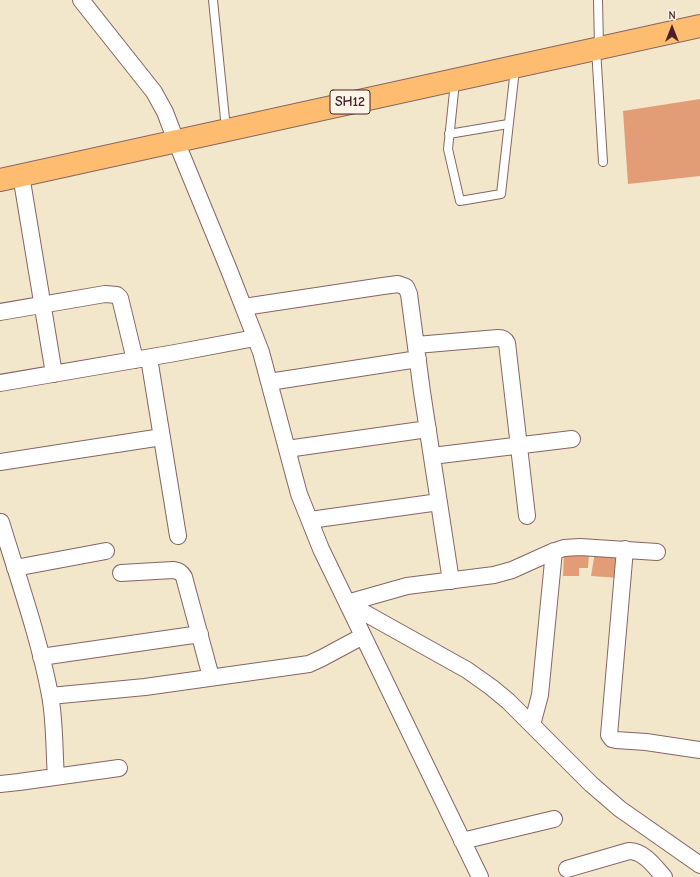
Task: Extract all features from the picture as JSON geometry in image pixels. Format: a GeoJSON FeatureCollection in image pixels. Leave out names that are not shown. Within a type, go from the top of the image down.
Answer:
{"type":"FeatureCollection","features":[{"type":"Feature","properties":{"kind":"main road","name":"SH12"},"geometry":{"type":"LineString","coordinates":[[10,178],[700,26]]}},
{"type":"Feature","properties":{"kind":"street"},"geometry":{"type":"LineString","coordinates":[[82,0],[154,92],[165,112],[244,307],[269,382],[299,494],[321,549],[480,877]]}},
{"type":"Feature","properties":{"kind":"street"},"geometry":{"type":"LineString","coordinates":[[10,178],[42,305],[54,374]]}},
{"type":"Feature","properties":{"kind":"street"},"geometry":{"type":"LineString","coordinates":[[244,307],[383,286],[402,285],[408,290],[451,581]]}},
{"type":"Feature","properties":{"kind":"street"},"geometry":{"type":"LineString","coordinates":[[0,312],[105,294],[117,295],[120,298],[142,359],[162,437],[178,536]]}},
{"type":"Feature","properties":{"kind":"street"},"geometry":{"type":"LineString","coordinates":[[0,383],[255,338]]}},
{"type":"Feature","properties":{"kind":"street"},"geometry":{"type":"LineString","coordinates":[[269,382],[417,352],[502,338],[507,343],[527,516]]}},
{"type":"Feature","properties":{"kind":"street"},"geometry":{"type":"LineString","coordinates":[[287,449],[428,429]]}},
{"type":"Feature","properties":{"kind":"street"},"geometry":{"type":"LineString","coordinates":[[0,462],[162,437]]}},
{"type":"Feature","properties":{"kind":"street"},"geometry":{"type":"LineString","coordinates":[[432,456],[572,440]]}},
{"type":"Feature","properties":{"kind":"street"},"geometry":{"type":"LineString","coordinates":[[310,520],[439,502]]}},
{"type":"Feature","properties":{"kind":"street"},"geometry":{"type":"LineString","coordinates":[[1,522],[41,657],[50,696],[56,777]]}},
{"type":"Feature","properties":{"kind":"street"},"geometry":{"type":"LineString","coordinates":[[347,603],[407,586],[494,575],[512,570],[564,548],[580,547],[657,552]]}},
{"type":"Feature","properties":{"kind":"street"},"geometry":{"type":"LineString","coordinates":[[625,550],[610,735],[616,740],[646,742],[700,750]]}},
{"type":"Feature","properties":{"kind":"street"},"geometry":{"type":"LineString","coordinates":[[15,568],[106,551]]}},
{"type":"Feature","properties":{"kind":"street"},"geometry":{"type":"LineString","coordinates":[[532,725],[540,694],[554,551]]}},
{"type":"Feature","properties":{"kind":"street"},"geometry":{"type":"LineString","coordinates":[[121,573],[173,570],[178,570],[182,573],[211,677]]}},
{"type":"Feature","properties":{"kind":"street"},"geometry":{"type":"LineString","coordinates":[[347,603],[467,670],[502,697],[602,794],[626,813],[700,865]]}},
{"type":"Feature","properties":{"kind":"street"},"geometry":{"type":"LineString","coordinates":[[41,657],[200,634]]}},
{"type":"Feature","properties":{"kind":"street"},"geometry":{"type":"LineString","coordinates":[[50,696],[146,687],[309,664],[363,636]]}},
{"type":"Feature","properties":{"kind":"street"},"geometry":{"type":"LineString","coordinates":[[0,784],[119,768]]}},
{"type":"Feature","properties":{"kind":"street"},"geometry":{"type":"LineString","coordinates":[[462,841],[554,819]]}},
{"type":"Feature","properties":{"kind":"street"},"geometry":{"type":"LineString","coordinates":[[567,868],[629,851],[634,851],[645,858],[664,877]]}},
{"type":"Feature","properties":{"kind":"lane"},"geometry":{"type":"LineString","coordinates":[[213,0],[226,130]]}},
{"type":"Feature","properties":{"kind":"lane"},"geometry":{"type":"LineString","coordinates":[[598,0],[598,48],[603,162]]}},
{"type":"Feature","properties":{"kind":"lane"},"geometry":{"type":"LineString","coordinates":[[456,79],[448,149],[460,201],[501,194],[515,66]]}},
{"type":"Feature","properties":{"kind":"lane"},"geometry":{"type":"LineString","coordinates":[[449,134],[508,124]]}},
{"type":"Feature","properties":{"kind":"building"},"geometry":{"type":"Polygon","coordinates":[[[700,99],[700,176],[628,184],[623,111],[700,99]]]}},
{"type":"Feature","properties":{"kind":"building"},"geometry":{"type":"Polygon","coordinates":[[[564,552],[589,554],[588,568],[579,568],[579,576],[563,576],[564,552]]]}},
{"type":"Feature","properties":{"kind":"building"},"geometry":{"type":"Polygon","coordinates":[[[595,552],[621,554],[619,578],[591,576],[595,552]]]}}]}
